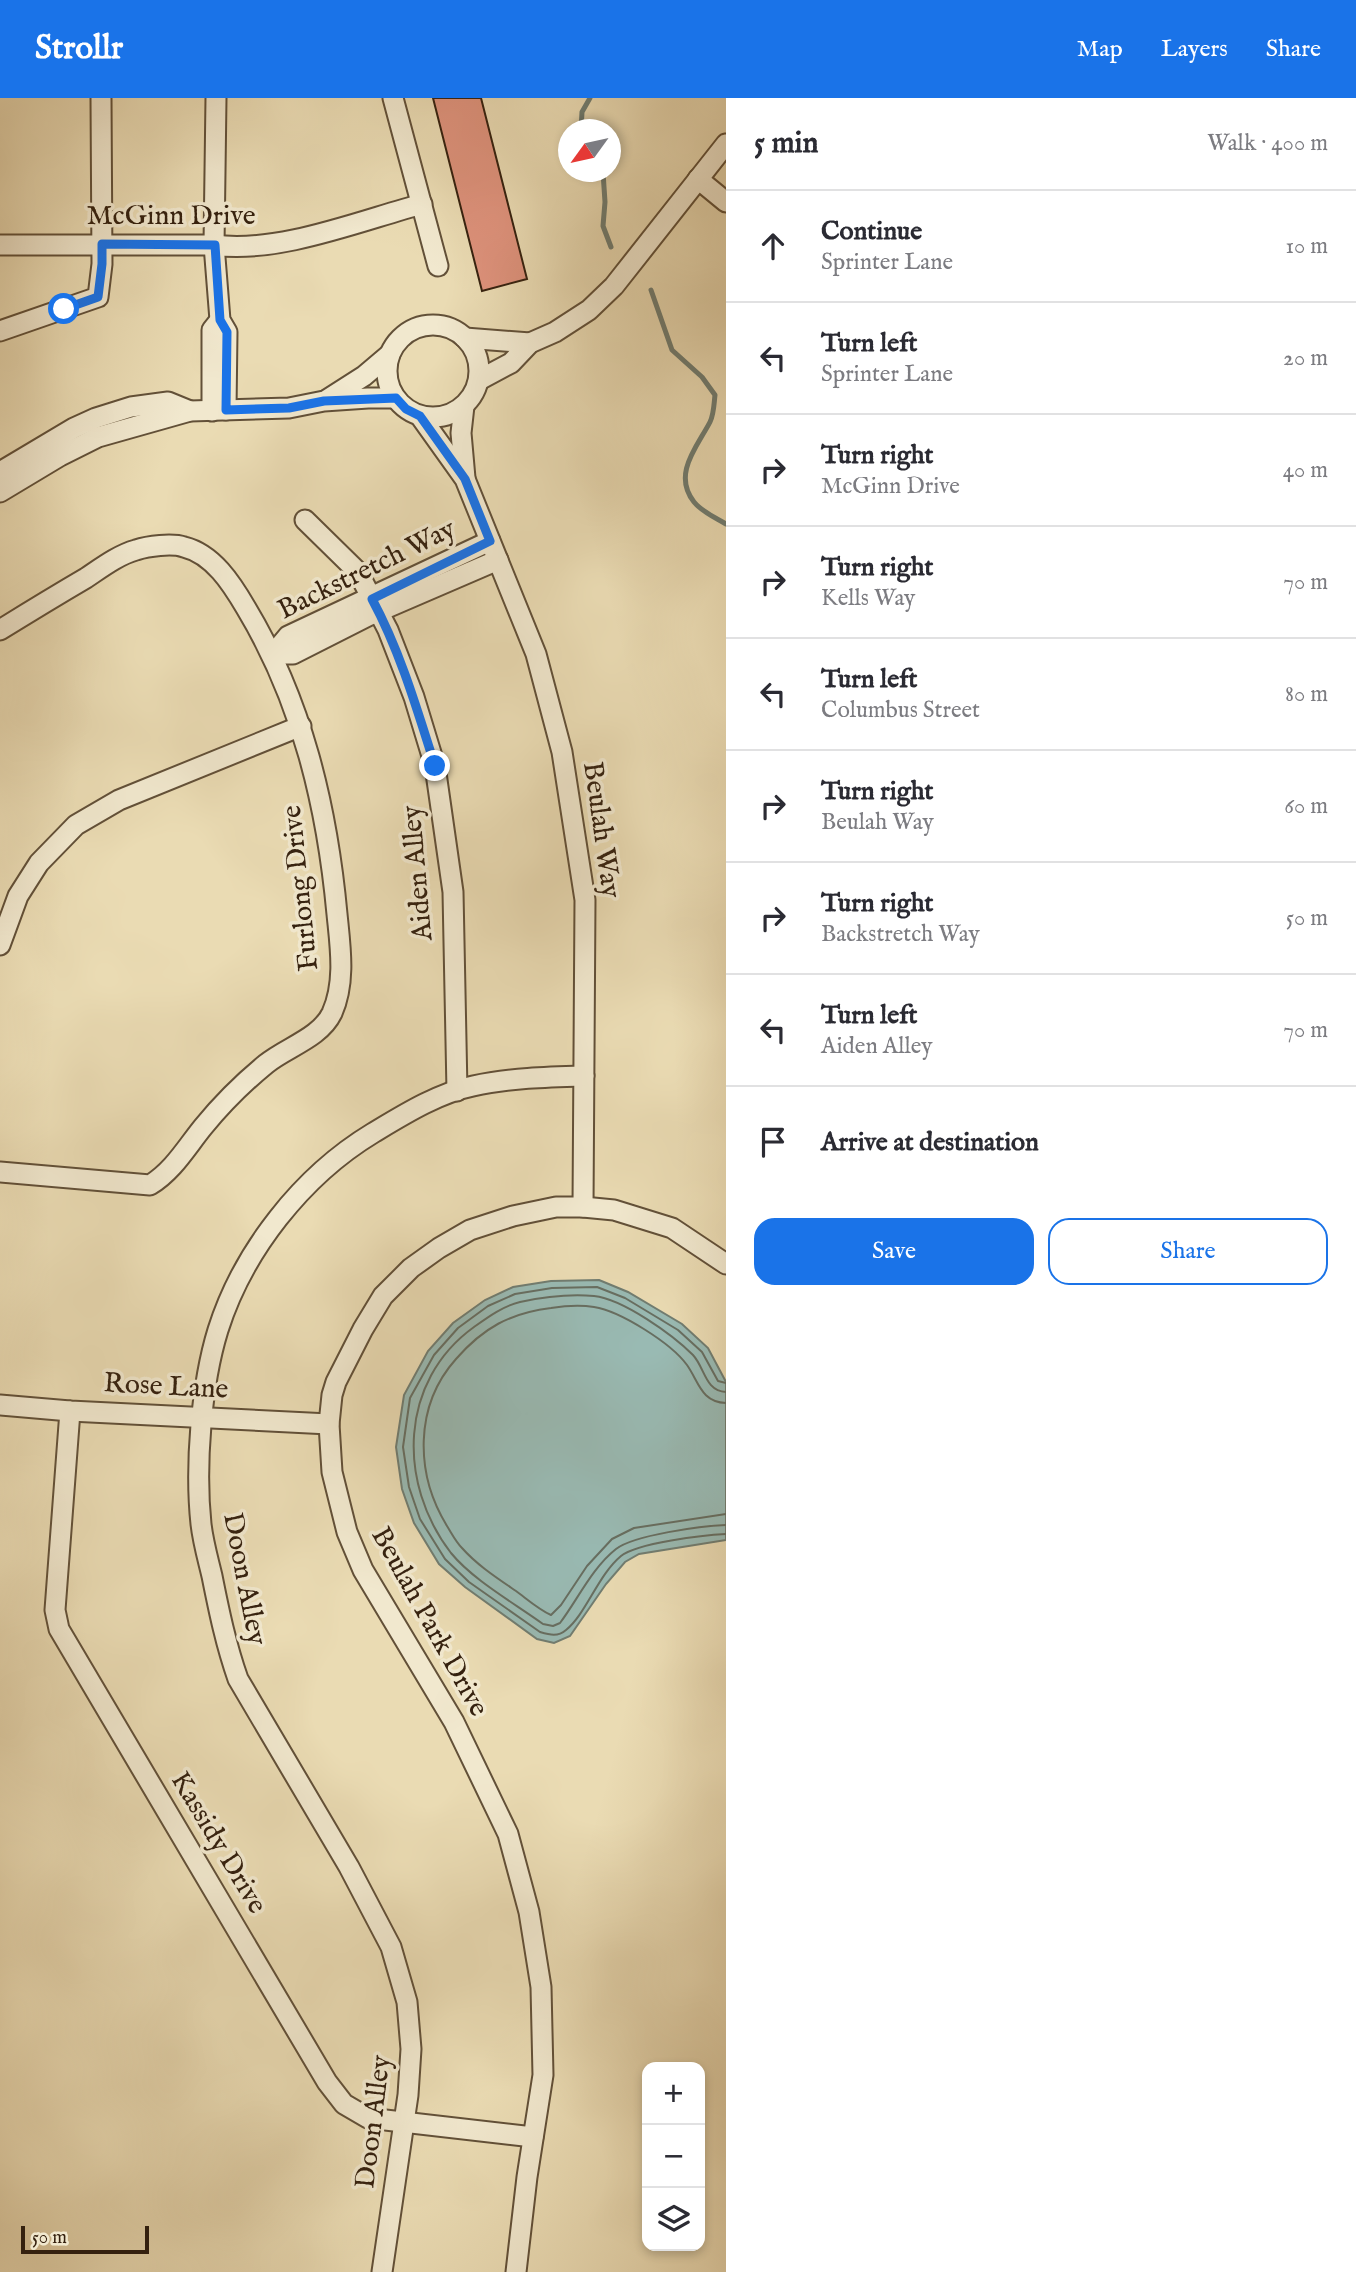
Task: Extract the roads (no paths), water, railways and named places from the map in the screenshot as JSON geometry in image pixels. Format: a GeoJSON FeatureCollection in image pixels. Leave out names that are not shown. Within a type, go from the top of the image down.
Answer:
{"type":"FeatureCollection","features":[{"type":"Feature","properties":{"kind":"street"},"geometry":{"type":"LineString","coordinates":[[0,331],[98,297],[102,264],[101,98]]}},
{"type":"Feature","properties":{"kind":"street"},"geometry":{"type":"LineString","coordinates":[[216,98],[215,245],[220,320],[227,332],[219,410]]}},
{"type":"Feature","properties":{"kind":"street"},"geometry":{"type":"LineString","coordinates":[[394,98],[438,266]]}},
{"type":"Feature","properties":{"kind":"street"},"geometry":{"type":"LineString","coordinates":[[479,380],[511,363],[530,343],[555,332],[589,310],[606,294],[726,144]]}},
{"type":"Feature","properties":{"kind":"street"},"geometry":{"type":"LineString","coordinates":[[698,179],[726,202]]}},
{"type":"Feature","properties":{"kind":"street","name":"McGinn Drive"},"geometry":{"type":"LineString","coordinates":[[0,245],[215,245],[238,248],[290,241],[422,204]]}},
{"type":"Feature","properties":{"kind":"street"},"geometry":{"type":"LineString","coordinates":[[324,401],[364,376],[390,354],[403,336],[423,326],[438,325],[453,329],[465,338],[474,350],[479,365],[479,380],[464,406],[443,416],[420,416],[406,409],[389,385],[387,369],[390,354]]}},
{"type":"Feature","properties":{"kind":"street"},"geometry":{"type":"LineString","coordinates":[[465,338],[530,343]]}},
{"type":"Feature","properties":{"kind":"street"},"geometry":{"type":"LineString","coordinates":[[0,492],[98,437],[190,411],[289,408],[324,401],[396,398]]}},
{"type":"Feature","properties":{"kind":"street"},"geometry":{"type":"LineString","coordinates":[[0,472],[74,428],[131,407],[168,402],[190,411]]}},
{"type":"Feature","properties":{"kind":"street","name":"Beulah Way"},"geometry":{"type":"LineString","coordinates":[[464,406],[461,433],[465,479]]}},
{"type":"Feature","properties":{"kind":"street","name":"Beulah Way"},"geometry":{"type":"LineString","coordinates":[[420,416],[465,479],[536,654],[562,752],[585,900],[583,1206]]}},
{"type":"Feature","properties":{"kind":"street","name":"Aiden Alley"},"geometry":{"type":"LineString","coordinates":[[305,520],[358,572],[414,697],[435,766],[453,892],[457,1091]]}},
{"type":"Feature","properties":{"kind":"street","name":"Backstretch Way"},"geometry":{"type":"LineString","coordinates":[[0,630],[111,562],[137,550],[183,546],[206,558],[230,581],[273,654],[293,654],[490,541]]}},
{"type":"Feature","properties":{"kind":"street","name":"Backstretch Way"},"geometry":{"type":"LineString","coordinates":[[375,605],[498,560]]}},
{"type":"Feature","properties":{"kind":"street","name":"Furlong Drive"},"geometry":{"type":"LineString","coordinates":[[0,1172],[150,1185],[175,1165],[213,1115],[243,1085],[267,1063],[321,1028],[332,1013],[338,993],[341,958],[334,877],[317,783],[301,726],[273,654]]}},
{"type":"Feature","properties":{"kind":"street"},"geometry":{"type":"LineString","coordinates":[[0,945],[18,896],[39,863],[76,825],[118,800],[301,726]]}},
{"type":"Feature","properties":{"kind":"street","name":"Doon Alley"},"geometry":{"type":"LineString","coordinates":[[382,2272],[404,2122],[411,2049],[408,2002],[391,1947],[349,1867],[238,1679],[226,1646],[201,1525],[199,1457],[203,1417],[218,1330],[239,1281],[264,1237],[305,1188],[350,1147],[402,1115],[473,1086],[547,1077],[584,1076]]}},
{"type":"Feature","properties":{"kind":"street","name":"Beulah Park Drive"},"geometry":{"type":"LineString","coordinates":[[516,2272],[543,2075],[541,1987],[529,1913],[508,1834],[454,1722],[363,1570],[347,1532],[332,1472],[329,1424],[336,1382],[383,1296],[411,1268],[470,1230],[513,1216],[556,1207],[583,1206],[614,1210],[671,1228],[726,1264]]}},
{"type":"Feature","properties":{"kind":"street","name":"Rose Lane"},"geometry":{"type":"LineString","coordinates":[[0,1405],[329,1424]]}},
{"type":"Feature","properties":{"kind":"street","name":"Kassidy Drive"},"geometry":{"type":"LineString","coordinates":[[70,1411],[55,1610],[59,1629],[327,2082],[344,2104],[368,2118],[533,2137]]}},
{"type":"Feature","properties":{"kind":"water"},"geometry":{"type":"Polygon","coordinates":[[[599,1280],[628,1292],[682,1324],[708,1348],[726,1382],[726,1540],[639,1554],[625,1562],[606,1584],[570,1636],[554,1643],[537,1639],[465,1587],[439,1564],[414,1523],[402,1489],[396,1447],[404,1395],[428,1351],[453,1323],[485,1300],[513,1287],[551,1281],[599,1280]]]}},
{"type":"Feature","properties":{"kind":"waterway"},"geometry":{"type":"LineString","coordinates":[[582,119],[582,112],[590,98]]}},
{"type":"Feature","properties":{"kind":"waterway"},"geometry":{"type":"LineString","coordinates":[[604,182],[603,226],[611,247]]}},
{"type":"Feature","properties":{"kind":"waterway"},"geometry":{"type":"LineString","coordinates":[[651,290],[672,350],[702,377],[715,395],[711,419],[693,451],[685,481],[697,506],[726,524]]}}]}
